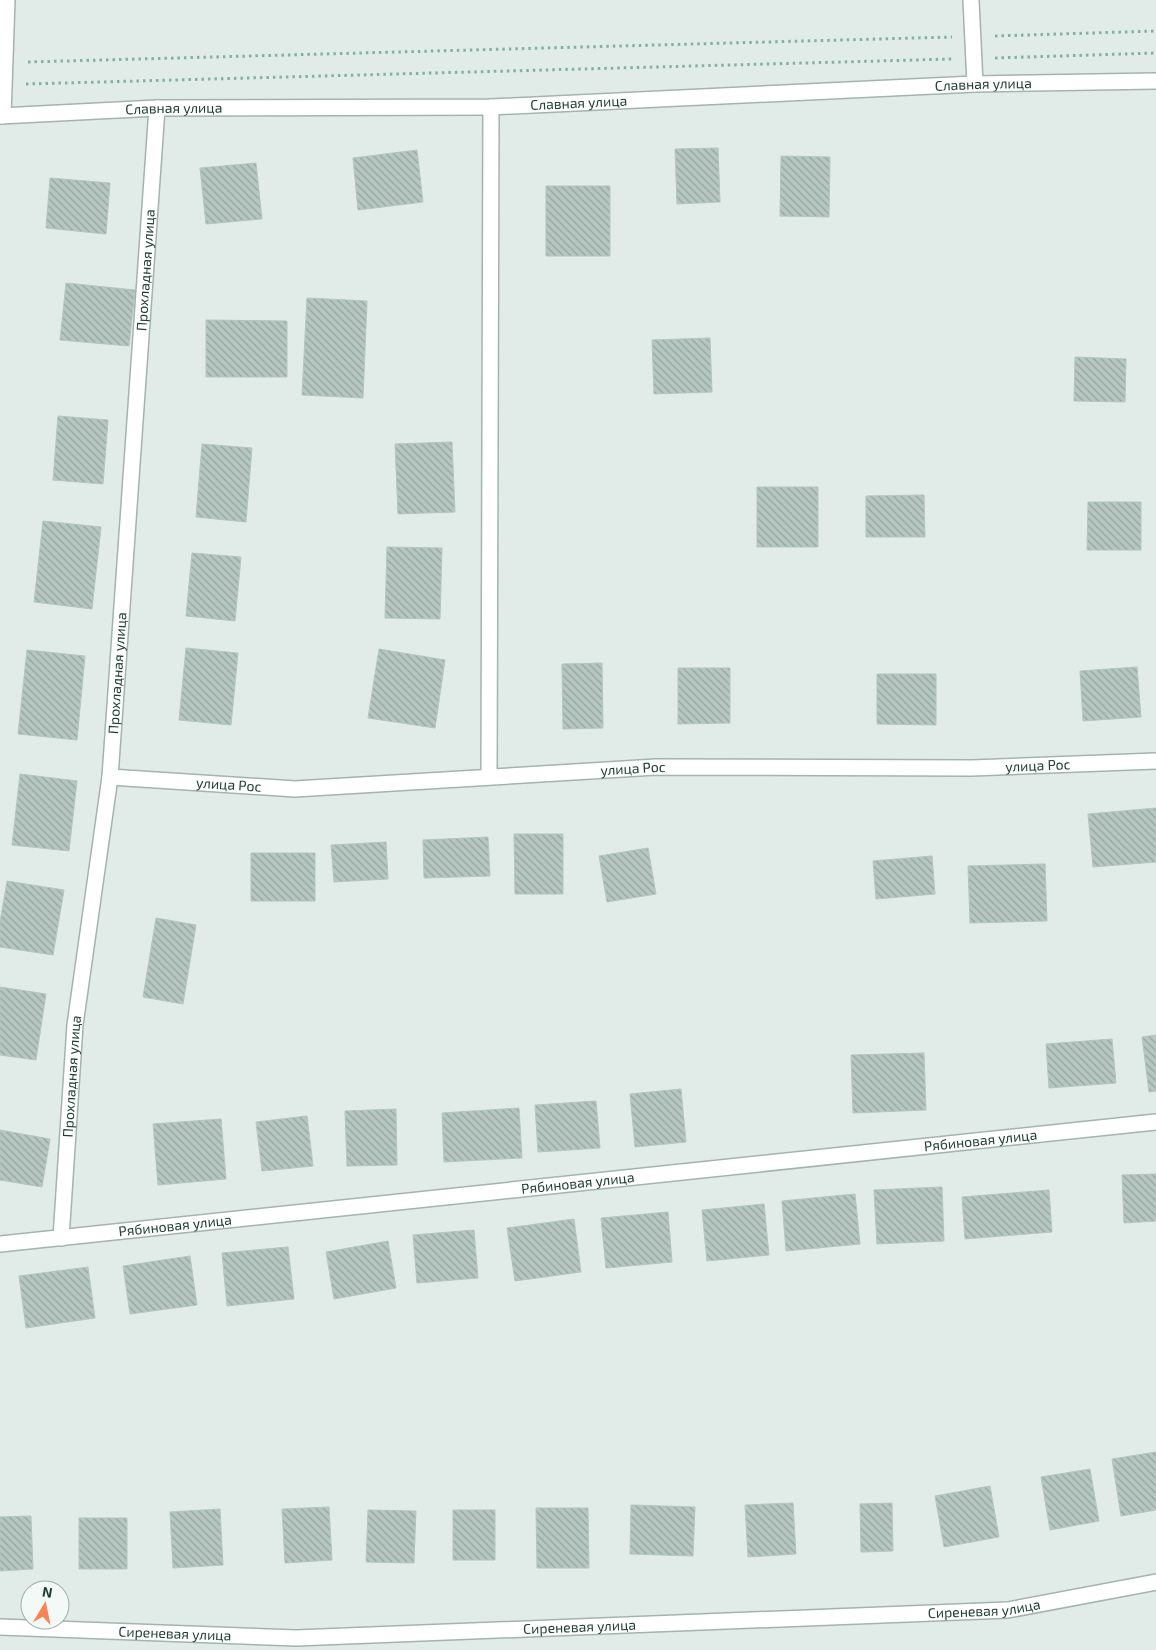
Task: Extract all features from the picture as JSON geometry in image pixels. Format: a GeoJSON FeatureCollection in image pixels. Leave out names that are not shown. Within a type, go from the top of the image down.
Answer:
{"type":"FeatureCollection","features":[{"type":"Feature","properties":{"kind":"street"},"geometry":{"type":"LineString","coordinates":[[2,116],[7,0]]}},
{"type":"Feature","properties":{"kind":"street"},"geometry":{"type":"LineString","coordinates":[[971,0],[975,84]]}},
{"type":"Feature","properties":{"kind":"street","name":"Славная улица"},"geometry":{"type":"LineString","coordinates":[[2,116],[157,108],[491,107],[975,84],[1156,81]]}},
{"type":"Feature","properties":{"kind":"street"},"geometry":{"type":"LineString","coordinates":[[489,776],[491,107]]}},
{"type":"Feature","properties":{"kind":"street","name":"Прохладная улица"},"geometry":{"type":"LineString","coordinates":[[61,1238],[75,1025],[110,777],[157,108]]}},
{"type":"Feature","properties":{"kind":"street","name":"улица Рос"},"geometry":{"type":"LineString","coordinates":[[110,777],[295,789],[656,767],[972,768],[1156,761]]}},
{"type":"Feature","properties":{"kind":"street","name":"Рябиновая улица"},"geometry":{"type":"LineString","coordinates":[[0,1244],[1156,1122]]}},
{"type":"Feature","properties":{"kind":"street","name":"Сиреневая улица"},"geometry":{"type":"LineString","coordinates":[[0,1627],[306,1637],[1008,1610],[1156,1582]]}},
{"type":"Feature","properties":{"kind":"path"},"geometry":{"type":"LineString","coordinates":[[5,62],[1156,31]]}},
{"type":"Feature","properties":{"kind":"path"},"geometry":{"type":"LineString","coordinates":[[4,84],[1156,53]]}},
{"type":"Feature","properties":{"kind":"building"},"geometry":{"type":"Polygon","coordinates":[[[718,148],[720,202],[677,204],[675,149],[718,148]]]}},
{"type":"Feature","properties":{"kind":"building"},"geometry":{"type":"Polygon","coordinates":[[[417,150],[423,202],[358,210],[353,158],[417,150]]]}},
{"type":"Feature","properties":{"kind":"building"},"geometry":{"type":"Polygon","coordinates":[[[781,156],[830,157],[829,217],[780,216],[781,156]]]}},
{"type":"Feature","properties":{"kind":"building"},"geometry":{"type":"Polygon","coordinates":[[[256,163],[262,219],[206,224],[200,168],[256,163]]]}},
{"type":"Feature","properties":{"kind":"building"},"geometry":{"type":"Polygon","coordinates":[[[50,178],[110,183],[106,234],[46,228],[50,178]]]}},
{"type":"Feature","properties":{"kind":"building"},"geometry":{"type":"Polygon","coordinates":[[[546,186],[610,186],[610,256],[546,256],[546,186]]]}},
{"type":"Feature","properties":{"kind":"building"},"geometry":{"type":"Polygon","coordinates":[[[66,283],[135,290],[129,346],[60,340],[66,283]]]}},
{"type":"Feature","properties":{"kind":"building"},"geometry":{"type":"Polygon","coordinates":[[[307,298],[367,301],[363,398],[302,395],[307,298]]]}},
{"type":"Feature","properties":{"kind":"building"},"geometry":{"type":"Polygon","coordinates":[[[206,320],[287,321],[287,377],[206,377],[206,320]]]}},
{"type":"Feature","properties":{"kind":"building"},"geometry":{"type":"Polygon","coordinates":[[[710,338],[712,392],[654,394],[652,340],[710,338]]]}},
{"type":"Feature","properties":{"kind":"building"},"geometry":{"type":"Polygon","coordinates":[[[1075,357],[1126,359],[1125,402],[1074,401],[1075,357]]]}},
{"type":"Feature","properties":{"kind":"building"},"geometry":{"type":"Polygon","coordinates":[[[58,416],[108,420],[103,484],[53,480],[58,416]]]}},
{"type":"Feature","properties":{"kind":"building"},"geometry":{"type":"Polygon","coordinates":[[[452,442],[455,512],[398,514],[395,444],[452,442]]]}},
{"type":"Feature","properties":{"kind":"building"},"geometry":{"type":"Polygon","coordinates":[[[202,444],[252,448],[246,522],[196,517],[202,444]]]}},
{"type":"Feature","properties":{"kind":"building"},"geometry":{"type":"Polygon","coordinates":[[[757,487],[818,487],[818,547],[757,547],[757,487]]]}},
{"type":"Feature","properties":{"kind":"building"},"geometry":{"type":"Polygon","coordinates":[[[924,495],[925,537],[866,537],[866,496],[924,495]]]}},
{"type":"Feature","properties":{"kind":"building"},"geometry":{"type":"Polygon","coordinates":[[[1088,502],[1141,502],[1141,550],[1087,550],[1088,502]]]}},
{"type":"Feature","properties":{"kind":"building"},"geometry":{"type":"Polygon","coordinates":[[[43,521],[101,527],[92,609],[34,602],[43,521]]]}},
{"type":"Feature","properties":{"kind":"building"},"geometry":{"type":"Polygon","coordinates":[[[387,547],[442,548],[440,619],[385,618],[387,547]]]}},
{"type":"Feature","properties":{"kind":"building"},"geometry":{"type":"Polygon","coordinates":[[[192,553],[241,557],[235,621],[186,616],[192,553]]]}},
{"type":"Feature","properties":{"kind":"building"},"geometry":{"type":"Polygon","coordinates":[[[186,648],[238,653],[231,725],[179,720],[186,648]]]}},
{"type":"Feature","properties":{"kind":"building"},"geometry":{"type":"Polygon","coordinates":[[[379,649],[445,660],[435,728],[368,718],[379,649]]]}},
{"type":"Feature","properties":{"kind":"building"},"geometry":{"type":"Polygon","coordinates":[[[27,650],[85,656],[77,740],[18,734],[27,650]]]}},
{"type":"Feature","properties":{"kind":"building"},"geometry":{"type":"Polygon","coordinates":[[[602,663],[603,728],[563,729],[562,664],[602,663]]]}},
{"type":"Feature","properties":{"kind":"building"},"geometry":{"type":"Polygon","coordinates":[[[1137,667],[1141,717],[1083,721],[1080,671],[1137,667]]]}},
{"type":"Feature","properties":{"kind":"building"},"geometry":{"type":"Polygon","coordinates":[[[678,668],[730,668],[730,723],[678,724],[678,668]]]}},
{"type":"Feature","properties":{"kind":"building"},"geometry":{"type":"Polygon","coordinates":[[[877,674],[936,674],[936,725],[877,724],[877,674]]]}},
{"type":"Feature","properties":{"kind":"building"},"geometry":{"type":"Polygon","coordinates":[[[20,774],[77,781],[69,851],[12,845],[20,774]]]}},
{"type":"Feature","properties":{"kind":"building"},"geometry":{"type":"Polygon","coordinates":[[[1156,808],[1156,862],[1093,867],[1088,814],[1156,808]]]}},
{"type":"Feature","properties":{"kind":"building"},"geometry":{"type":"Polygon","coordinates":[[[514,834],[563,834],[563,894],[515,894],[514,834]]]}},
{"type":"Feature","properties":{"kind":"building"},"geometry":{"type":"Polygon","coordinates":[[[488,837],[490,876],[424,878],[423,840],[488,837]]]}},
{"type":"Feature","properties":{"kind":"building"},"geometry":{"type":"Polygon","coordinates":[[[386,842],[388,879],[334,882],[331,845],[386,842]]]}},
{"type":"Feature","properties":{"kind":"building"},"geometry":{"type":"Polygon","coordinates":[[[648,848],[656,894],[607,902],[599,856],[648,848]]]}},
{"type":"Feature","properties":{"kind":"building"},"geometry":{"type":"Polygon","coordinates":[[[251,853],[315,853],[315,901],[251,901],[251,853]]]}},
{"type":"Feature","properties":{"kind":"building"},"geometry":{"type":"Polygon","coordinates":[[[932,856],[935,894],[876,899],[873,861],[932,856]]]}},
{"type":"Feature","properties":{"kind":"building"},"geometry":{"type":"Polygon","coordinates":[[[1045,864],[1047,921],[970,923],[968,866],[1045,864]]]}},
{"type":"Feature","properties":{"kind":"building"},"geometry":{"type":"Polygon","coordinates":[[[7,881],[64,890],[53,955],[0,947],[0,922],[7,881]]]}},
{"type":"Feature","properties":{"kind":"building"},"geometry":{"type":"Polygon","coordinates":[[[156,918],[196,925],[183,1004],[143,997],[156,918]]]}},
{"type":"Feature","properties":{"kind":"building"},"geometry":{"type":"Polygon","coordinates":[[[0,987],[46,994],[36,1060],[0,1055],[0,987]]]}},
{"type":"Feature","properties":{"kind":"building"},"geometry":{"type":"Polygon","coordinates":[[[1156,1035],[1156,1091],[1149,1092],[1142,1037],[1156,1035]]]}},
{"type":"Feature","properties":{"kind":"building"},"geometry":{"type":"Polygon","coordinates":[[[1112,1039],[1116,1083],[1049,1088],[1046,1044],[1112,1039]]]}},
{"type":"Feature","properties":{"kind":"building"},"geometry":{"type":"Polygon","coordinates":[[[924,1053],[926,1110],[853,1113],[851,1055],[924,1053]]]}},
{"type":"Feature","properties":{"kind":"building"},"geometry":{"type":"Polygon","coordinates":[[[681,1089],[686,1142],[635,1147],[630,1094],[681,1089]]]}},
{"type":"Feature","properties":{"kind":"building"},"geometry":{"type":"Polygon","coordinates":[[[596,1101],[600,1148],[538,1152],[535,1105],[596,1101]]]}},
{"type":"Feature","properties":{"kind":"building"},"geometry":{"type":"Polygon","coordinates":[[[519,1108],[522,1158],[444,1162],[442,1113],[519,1108]]]}},
{"type":"Feature","properties":{"kind":"building"},"geometry":{"type":"Polygon","coordinates":[[[396,1109],[397,1165],[347,1166],[345,1111],[396,1109]]]}},
{"type":"Feature","properties":{"kind":"building"},"geometry":{"type":"Polygon","coordinates":[[[307,1116],[313,1166],[262,1171],[256,1122],[307,1116]]]}},
{"type":"Feature","properties":{"kind":"building"},"geometry":{"type":"Polygon","coordinates":[[[221,1119],[226,1179],[158,1185],[153,1124],[221,1119]]]}},
{"type":"Feature","properties":{"kind":"building"},"geometry":{"type":"Polygon","coordinates":[[[0,1130],[50,1139],[42,1187],[0,1180],[0,1130]]]}},
{"type":"Feature","properties":{"kind":"building"},"geometry":{"type":"Polygon","coordinates":[[[1156,1174],[1156,1221],[1124,1223],[1122,1175],[1156,1174]]]}},
{"type":"Feature","properties":{"kind":"building"},"geometry":{"type":"Polygon","coordinates":[[[942,1187],[944,1241],[877,1244],[874,1190],[942,1187]]]}},
{"type":"Feature","properties":{"kind":"building"},"geometry":{"type":"Polygon","coordinates":[[[1049,1190],[1052,1232],[965,1239],[962,1197],[1049,1190]]]}},
{"type":"Feature","properties":{"kind":"building"},"geometry":{"type":"Polygon","coordinates":[[[855,1194],[860,1244],[786,1251],[782,1201],[855,1194]]]}},
{"type":"Feature","properties":{"kind":"building"},"geometry":{"type":"Polygon","coordinates":[[[764,1204],[769,1255],[707,1261],[702,1210],[764,1204]]]}},
{"type":"Feature","properties":{"kind":"building"},"geometry":{"type":"Polygon","coordinates":[[[668,1212],[672,1262],[606,1268],[601,1218],[668,1212]]]}},
{"type":"Feature","properties":{"kind":"building"},"geometry":{"type":"Polygon","coordinates":[[[574,1219],[581,1272],[515,1281],[507,1228],[574,1219]]]}},
{"type":"Feature","properties":{"kind":"building"},"geometry":{"type":"Polygon","coordinates":[[[474,1230],[478,1278],[417,1283],[413,1235],[474,1230]]]}},
{"type":"Feature","properties":{"kind":"building"},"geometry":{"type":"Polygon","coordinates":[[[388,1241],[396,1288],[334,1299],[326,1252],[388,1241]]]}},
{"type":"Feature","properties":{"kind":"building"},"geometry":{"type":"Polygon","coordinates":[[[288,1247],[294,1299],[227,1306],[222,1253],[288,1247]]]}},
{"type":"Feature","properties":{"kind":"building"},"geometry":{"type":"Polygon","coordinates":[[[190,1256],[197,1305],[130,1314],[123,1266],[190,1256]]]}},
{"type":"Feature","properties":{"kind":"building"},"geometry":{"type":"Polygon","coordinates":[[[88,1267],[95,1318],[26,1328],[19,1276],[88,1267]]]}},
{"type":"Feature","properties":{"kind":"building"},"geometry":{"type":"Polygon","coordinates":[[[1156,1452],[1156,1510],[1121,1516],[1112,1459],[1156,1452]]]}},
{"type":"Feature","properties":{"kind":"building"},"geometry":{"type":"Polygon","coordinates":[[[1090,1469],[1099,1521],[1050,1530],[1041,1477],[1090,1469]]]}},
{"type":"Feature","properties":{"kind":"building"},"geometry":{"type":"Polygon","coordinates":[[[990,1486],[999,1537],[944,1547],[935,1496],[990,1486]]]}},
{"type":"Feature","properties":{"kind":"building"},"geometry":{"type":"Polygon","coordinates":[[[793,1503],[796,1554],[748,1557],[745,1505],[793,1503]]]}},
{"type":"Feature","properties":{"kind":"building"},"geometry":{"type":"Polygon","coordinates":[[[892,1503],[893,1551],[861,1552],[860,1504],[892,1503]]]}},
{"type":"Feature","properties":{"kind":"building"},"geometry":{"type":"Polygon","coordinates":[[[631,1505],[695,1507],[693,1556],[630,1554],[631,1505]]]}},
{"type":"Feature","properties":{"kind":"building"},"geometry":{"type":"Polygon","coordinates":[[[329,1507],[332,1560],[285,1563],[282,1509],[329,1507]]]}},
{"type":"Feature","properties":{"kind":"building"},"geometry":{"type":"Polygon","coordinates":[[[536,1508],[588,1508],[589,1568],[537,1568],[536,1508]]]}},
{"type":"Feature","properties":{"kind":"building"},"geometry":{"type":"Polygon","coordinates":[[[220,1509],[223,1565],[173,1568],[170,1512],[220,1509]]]}},
{"type":"Feature","properties":{"kind":"building"},"geometry":{"type":"Polygon","coordinates":[[[368,1510],[416,1511],[414,1563],[366,1562],[368,1510]]]}},
{"type":"Feature","properties":{"kind":"building"},"geometry":{"type":"Polygon","coordinates":[[[453,1510],[495,1510],[495,1560],[453,1560],[453,1510]]]}},
{"type":"Feature","properties":{"kind":"building"},"geometry":{"type":"Polygon","coordinates":[[[31,1516],[33,1569],[0,1571],[0,1517],[31,1516]]]}},
{"type":"Feature","properties":{"kind":"building"},"geometry":{"type":"Polygon","coordinates":[[[79,1518],[127,1518],[127,1569],[79,1569],[79,1518]]]}}]}
